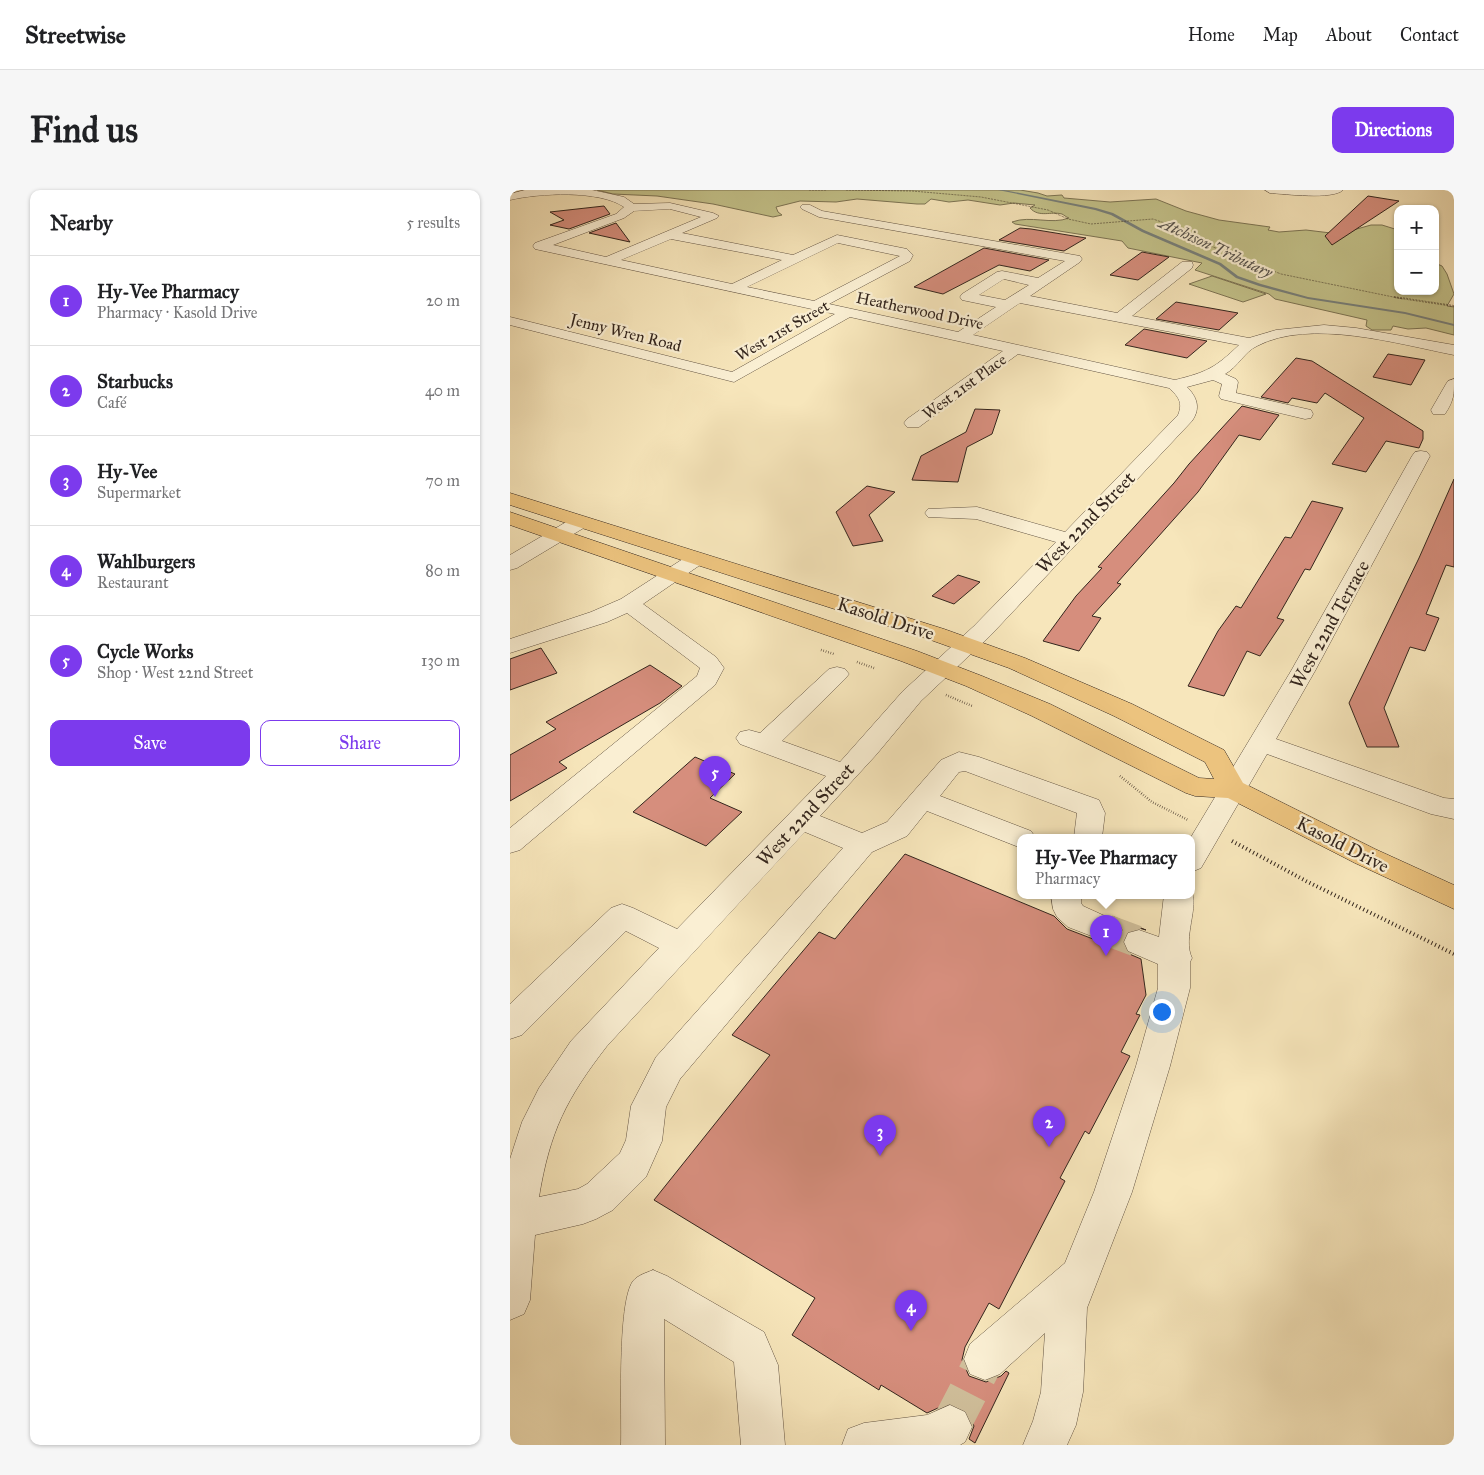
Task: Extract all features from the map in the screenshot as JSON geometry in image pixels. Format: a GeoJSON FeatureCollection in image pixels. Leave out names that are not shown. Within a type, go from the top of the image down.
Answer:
{"type":"FeatureCollection","features":[{"type":"Feature","properties":{"kind":"main road","name":"Kasold Drive"},"geometry":{"type":"LineString","coordinates":[[510,499],[862,610],[967,645],[1065,684],[1215,756],[1233,789]]}},
{"type":"Feature","properties":{"kind":"main road","name":"Kasold Drive"},"geometry":{"type":"LineString","coordinates":[[510,518],[941,668],[1041,710],[1195,787],[1233,789],[1454,898]]}},
{"type":"Feature","properties":{"kind":"street"},"geometry":{"type":"LineString","coordinates":[[510,197],[559,190],[617,199],[627,202],[630,208],[670,206],[714,216],[607,261]]}},
{"type":"Feature","properties":{"kind":"street"},"geometry":{"type":"LineString","coordinates":[[1270,190],[1313,198],[1338,190]]}},
{"type":"Feature","properties":{"kind":"street"},"geometry":{"type":"LineString","coordinates":[[806,207],[819,214],[1076,259],[960,337]]}},
{"type":"Feature","properties":{"kind":"street","name":"Heatherwood Drive"},"geometry":{"type":"LineString","coordinates":[[630,208],[620,216],[539,246],[1152,378],[1175,385]]}},
{"type":"Feature","properties":{"kind":"street"},"geometry":{"type":"LineString","coordinates":[[671,235],[795,259]]}},
{"type":"Feature","properties":{"kind":"street"},"geometry":{"type":"LineString","coordinates":[[733,288],[837,239],[903,252],[907,255],[906,258],[816,306]]}},
{"type":"Feature","properties":{"kind":"street"},"geometry":{"type":"LineString","coordinates":[[1120,318],[1187,265]]}},
{"type":"Feature","properties":{"kind":"street"},"geometry":{"type":"LineString","coordinates":[[1041,283],[1002,275],[967,297],[1013,301],[1120,318],[1250,343]]}},
{"type":"Feature","properties":{"kind":"street","name":"West 21st Street"},"geometry":{"type":"LineString","coordinates":[[734,377],[848,313]]}},
{"type":"Feature","properties":{"kind":"street","name":"Jenny Wren Road"},"geometry":{"type":"LineString","coordinates":[[510,321],[734,377]]}},
{"type":"Feature","properties":{"kind":"street"},"geometry":{"type":"LineString","coordinates":[[1175,385],[1214,374],[1224,368],[1250,343],[1276,334],[1324,329],[1356,332],[1454,350]]}},
{"type":"Feature","properties":{"kind":"street","name":"West 21st Place"},"geometry":{"type":"LineString","coordinates":[[913,423],[1015,349]]}},
{"type":"Feature","properties":{"kind":"street"},"geometry":{"type":"LineString","coordinates":[[1214,374],[1230,382],[1227,396],[1306,414]]}},
{"type":"Feature","properties":{"kind":"street"},"geometry":{"type":"LineString","coordinates":[[1439,410],[1454,384]]}},
{"type":"Feature","properties":{"kind":"street","name":"West 22nd Street"},"geometry":{"type":"LineString","coordinates":[[510,1300],[514,1238],[528,1163],[550,1101],[568,1070],[595,1036],[844,773],[912,696],[967,645],[1186,417],[1190,408],[1189,401],[1185,394],[1175,385]]}},
{"type":"Feature","properties":{"kind":"street","name":"West 22nd Terrace"},"geometry":{"type":"LineString","coordinates":[[1195,854],[1262,743],[1421,456]]}},
{"type":"Feature","properties":{"kind":"street"},"geometry":{"type":"LineString","coordinates":[[936,513],[977,513],[1069,539]]}},
{"type":"Feature","properties":{"kind":"street"},"geometry":{"type":"LineString","coordinates":[[510,564],[580,522]]}},
{"type":"Feature","properties":{"kind":"street"},"geometry":{"type":"LineString","coordinates":[[510,646],[599,617],[629,604],[696,559]]}},
{"type":"Feature","properties":{"kind":"street"},"geometry":{"type":"LineString","coordinates":[[510,843],[708,680],[712,674],[712,668],[708,662],[629,604]]}},
{"type":"Feature","properties":{"kind":"street"},"geometry":{"type":"LineString","coordinates":[[837,674],[756,741],[844,773]]}},
{"type":"Feature","properties":{"kind":"street"},"geometry":{"type":"LineString","coordinates":[[1262,743],[1441,807],[1454,808]]}},
{"type":"Feature","properties":{"kind":"street"},"geometry":{"type":"LineString","coordinates":[[514,1238],[600,1197],[633,1165],[644,1141],[649,1106],[668,1068],[862,845],[897,829],[950,766],[959,761],[970,763],[1089,807],[1091,813],[1088,834]]}},
{"type":"Feature","properties":{"kind":"street"},"geometry":{"type":"LineString","coordinates":[[922,799],[1017,836]]}},
{"type":"Feature","properties":{"kind":"street"},"geometry":{"type":"LineString","coordinates":[[800,819],[862,845]]}},
{"type":"Feature","properties":{"kind":"street"},"geometry":{"type":"LineString","coordinates":[[1065,899],[1064,902],[1068,911],[1077,918],[1107,930]]}},
{"type":"Feature","properties":{"kind":"street"},"geometry":{"type":"LineString","coordinates":[[1045,1445],[1054,1425],[1062,1392],[1067,1308],[1113,1192],[1174,988],[1176,958],[1174,899]]}},
{"type":"Feature","properties":{"kind":"street"},"geometry":{"type":"LineString","coordinates":[[510,1025],[622,916],[681,945]]}},
{"type":"Feature","properties":{"kind":"street"},"geometry":{"type":"LineString","coordinates":[[1139,942],[1176,958]]}},
{"type":"Feature","properties":{"kind":"street"},"geometry":{"type":"LineString","coordinates":[[985,1359],[1078,1277]]}},
{"type":"Feature","properties":{"kind":"street"},"geometry":{"type":"LineString","coordinates":[[643,1445],[644,1310],[647,1296],[653,1290],[749,1348],[757,1365],[763,1445]]}},
{"type":"Feature","properties":{"kind":"street"},"geometry":{"type":"LineString","coordinates":[[864,1445],[929,1437],[950,1427]]}},
{"type":"Feature","properties":{"kind":"path"},"geometry":{"type":"LineString","coordinates":[[846,190],[912,191],[981,197],[1048,210],[1074,221],[1102,224],[1147,218],[1194,234],[1203,244],[1280,274],[1391,297],[1454,306]]}},
{"type":"Feature","properties":{"kind":"path"},"geometry":{"type":"LineString","coordinates":[[1240,845],[1306,881],[1454,954]]}},
{"type":"Feature","properties":{"kind":"shaded area"},"geometry":{"type":"Polygon","coordinates":[[[597,190],[1020,190],[1047,196],[1062,195],[1064,198],[1110,202],[1156,199],[1186,211],[1219,220],[1270,227],[1268,230],[1279,232],[1306,230],[1339,234],[1371,225],[1382,225],[1394,229],[1394,295],[1439,295],[1439,265],[1442,266],[1454,294],[1447,306],[1454,307],[1454,335],[1426,328],[1408,329],[1393,326],[1391,330],[1372,330],[1366,326],[1367,320],[1275,299],[1269,294],[1195,270],[1202,263],[1128,248],[1122,241],[1012,222],[1026,219],[1055,221],[1069,218],[1058,213],[1037,213],[1030,208],[1035,205],[1014,203],[1000,205],[968,200],[949,202],[931,199],[925,204],[857,199],[836,202],[800,201],[776,207],[782,215],[773,217],[713,204],[657,196],[613,194],[597,190]]]}},
{"type":"Feature","properties":{"kind":"shaded area"},"geometry":{"type":"Polygon","coordinates":[[[1212,276],[1266,294],[1243,302],[1189,284],[1212,276]]]}},
{"type":"Feature","properties":{"kind":"building"},"geometry":{"type":"Polygon","coordinates":[[[1368,196],[1399,201],[1332,245],[1325,236],[1368,196]]]}},
{"type":"Feature","properties":{"kind":"building"},"geometry":{"type":"Polygon","coordinates":[[[604,206],[610,214],[569,229],[550,225],[564,220],[550,212],[604,206]]]}},
{"type":"Feature","properties":{"kind":"building"},"geometry":{"type":"Polygon","coordinates":[[[616,223],[630,242],[589,233],[616,223]]]}},
{"type":"Feature","properties":{"kind":"building"},"geometry":{"type":"Polygon","coordinates":[[[1020,228],[1086,238],[1064,251],[999,240],[1020,228]]]}},
{"type":"Feature","properties":{"kind":"building"},"geometry":{"type":"Polygon","coordinates":[[[984,248],[1049,260],[1030,271],[999,265],[943,294],[914,287],[984,248]]]}},
{"type":"Feature","properties":{"kind":"building"},"geometry":{"type":"Polygon","coordinates":[[[1142,252],[1169,257],[1138,280],[1110,275],[1142,252]]]}},
{"type":"Feature","properties":{"kind":"building"},"geometry":{"type":"Polygon","coordinates":[[[1176,302],[1238,313],[1219,330],[1156,319],[1176,302]]]}},
{"type":"Feature","properties":{"kind":"building"},"geometry":{"type":"Polygon","coordinates":[[[1144,329],[1207,341],[1187,358],[1125,345],[1144,329]]]}},
{"type":"Feature","properties":{"kind":"building"},"geometry":{"type":"Polygon","coordinates":[[[1388,354],[1425,360],[1411,385],[1373,377],[1388,354]]]}},
{"type":"Feature","properties":{"kind":"building"},"geometry":{"type":"Polygon","coordinates":[[[1296,358],[1312,361],[1423,431],[1423,439],[1419,448],[1386,441],[1366,472],[1332,464],[1364,418],[1325,393],[1317,403],[1292,398],[1288,403],[1261,397],[1296,358]]]}},
{"type":"Feature","properties":{"kind":"building"},"geometry":{"type":"Polygon","coordinates":[[[1242,406],[1279,415],[1260,440],[1239,435],[1198,492],[1117,583],[1121,584],[1092,616],[1101,618],[1079,651],[1043,641],[1076,596],[1102,568],[1098,567],[1242,406]]]}},
{"type":"Feature","properties":{"kind":"building"},"geometry":{"type":"Polygon","coordinates":[[[975,409],[1000,410],[992,434],[967,447],[958,482],[912,480],[921,456],[966,432],[975,409]]]}},
{"type":"Feature","properties":{"kind":"building"},"geometry":{"type":"Polygon","coordinates":[[[1454,479],[1454,567],[1446,565],[1426,614],[1439,618],[1425,651],[1410,647],[1384,708],[1399,747],[1367,747],[1349,703],[1419,558],[1454,479]]]}},
{"type":"Feature","properties":{"kind":"building"},"geometry":{"type":"Polygon","coordinates":[[[867,486],[895,492],[869,515],[883,541],[853,546],[836,512],[867,486]]]}},
{"type":"Feature","properties":{"kind":"building"},"geometry":{"type":"Polygon","coordinates":[[[1312,501],[1343,508],[1310,570],[1305,569],[1277,618],[1284,620],[1260,656],[1247,651],[1224,696],[1188,686],[1218,631],[1236,606],[1241,608],[1285,537],[1291,538],[1312,501]]]}},
{"type":"Feature","properties":{"kind":"building"},"geometry":{"type":"Polygon","coordinates":[[[958,575],[980,582],[954,604],[932,596],[958,575]]]}},
{"type":"Feature","properties":{"kind":"building"},"geometry":{"type":"Polygon","coordinates":[[[541,648],[557,673],[510,690],[510,659],[541,648]]]}},
{"type":"Feature","properties":{"kind":"building"},"geometry":{"type":"Polygon","coordinates":[[[650,665],[682,686],[660,703],[559,762],[567,768],[510,801],[510,755],[556,729],[546,722],[650,665]]]}},
{"type":"Feature","properties":{"kind":"building"},"geometry":{"type":"Polygon","coordinates":[[[695,757],[735,774],[710,798],[742,812],[706,846],[633,812],[695,757]]]}},
{"type":"Feature","properties":{"kind":"building"},"geometry":{"type":"Polygon","coordinates":[[[905,854],[1054,916],[1067,929],[1106,944],[1119,940],[1124,931],[1120,921],[1114,917],[1146,930],[1139,928],[1128,931],[1122,941],[1127,953],[1141,959],[1146,995],[1136,1014],[1140,1015],[1121,1052],[1130,1056],[1089,1134],[1085,1131],[1060,1178],[1065,1181],[999,1309],[989,1303],[965,1347],[962,1360],[969,1376],[986,1382],[1001,1376],[1006,1371],[1009,1373],[975,1443],[969,1439],[974,1426],[966,1410],[949,1403],[927,1413],[881,1385],[879,1390],[792,1335],[815,1298],[654,1200],[770,1055],[732,1035],[819,932],[835,939],[905,854]]]}},
{"type":"Feature","properties":{"kind":"waterway","name":"Atchison Tributary"},"geometry":{"type":"LineString","coordinates":[[999,190],[1096,209],[1112,214],[1143,231],[1220,264],[1237,277],[1260,285],[1308,298],[1405,313],[1454,325]]}},
{"type":"Feature","properties":{"kind":"tunnel"},"geometry":{"type":"LineString","coordinates":[[1107,930],[1139,942]]}},
{"type":"Feature","properties":{"kind":"tunnel"},"geometry":{"type":"LineString","coordinates":[[950,1427],[985,1359]]}},
{"type":"Feature","properties":{"kind":"place","name":"Cycle Works"},"geometry":{"type":"Point","coordinates":[715,797]}},
{"type":"Feature","properties":{"kind":"place","name":"Hy-Vee Pharmacy"},"geometry":{"type":"Point","coordinates":[1106,956]}},
{"type":"Feature","properties":{"kind":"place","name":"Starbucks"},"geometry":{"type":"Point","coordinates":[1049,1147]}},
{"type":"Feature","properties":{"kind":"place","name":"Hy-Vee"},"geometry":{"type":"Point","coordinates":[880,1156]}},
{"type":"Feature","properties":{"kind":"place","name":"Wahlburgers"},"geometry":{"type":"Point","coordinates":[911,1331]}}]}
